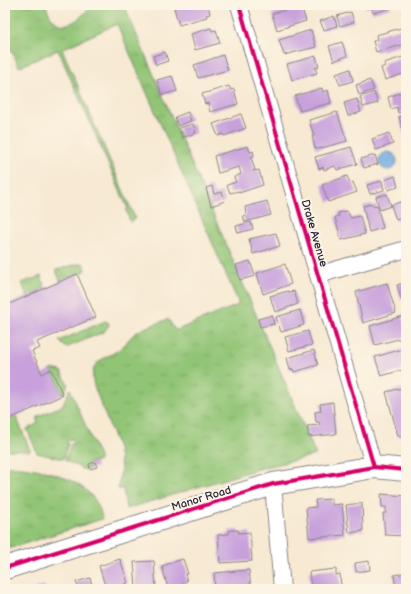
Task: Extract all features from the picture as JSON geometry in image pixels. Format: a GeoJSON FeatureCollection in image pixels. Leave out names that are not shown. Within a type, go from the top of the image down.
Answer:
{"type":"FeatureCollection","features":[{"type":"Feature","properties":{"kind":"street","name":"Drake Avenue"},"geometry":{"type":"LineString","coordinates":[[239,5],[374,467]]}},
{"type":"Feature","properties":{"kind":"street"},"geometry":{"type":"LineString","coordinates":[[318,275],[406,249]]}},
{"type":"Feature","properties":{"kind":"street","name":"Manor Road"},"geometry":{"type":"LineString","coordinates":[[5,568],[273,484],[374,467],[406,470]]}},
{"type":"Feature","properties":{"kind":"street"},"geometry":{"type":"LineString","coordinates":[[273,484],[282,589]]}},
{"type":"Feature","properties":{"kind":"green space"},"geometry":{"type":"Polygon","coordinates":[[[5,5],[46,5],[50,15],[55,21],[61,24],[67,24],[80,18],[92,5],[124,5],[316,455],[258,469],[126,509],[123,489],[118,489],[121,468],[118,448],[94,386],[93,370],[99,361],[121,348],[134,334],[146,327],[168,319],[175,330],[177,330],[238,305],[238,302],[117,24],[62,49],[135,218],[130,222],[126,210],[128,209],[58,50],[19,67],[5,36],[5,5]]]}},
{"type":"Feature","properties":{"kind":"green space"},"geometry":{"type":"Polygon","coordinates":[[[81,263],[84,264],[86,270],[84,272],[60,281],[56,270],[81,263]]]}},
{"type":"Feature","properties":{"kind":"green space"},"geometry":{"type":"Polygon","coordinates":[[[41,276],[45,288],[27,296],[22,283],[41,276]]]}},
{"type":"Feature","properties":{"kind":"green space"},"geometry":{"type":"Polygon","coordinates":[[[105,321],[108,322],[109,325],[104,332],[68,347],[65,347],[59,341],[105,321]]]}},
{"type":"Feature","properties":{"kind":"green space"},"geometry":{"type":"Polygon","coordinates":[[[51,369],[61,371],[68,384],[63,395],[51,369]]]}},
{"type":"Feature","properties":{"kind":"green space"},"geometry":{"type":"Polygon","coordinates":[[[70,389],[99,457],[99,461],[89,463],[90,469],[82,469],[65,460],[71,444],[74,443],[72,439],[67,441],[68,444],[63,459],[37,453],[27,429],[37,424],[38,416],[62,406],[70,389]]]}},
{"type":"Feature","properties":{"kind":"green space"},"geometry":{"type":"Polygon","coordinates":[[[16,416],[30,451],[5,450],[5,421],[16,416]]]}},
{"type":"Feature","properties":{"kind":"green space"},"geometry":{"type":"Polygon","coordinates":[[[5,466],[49,472],[78,485],[90,494],[98,505],[102,519],[5,550],[5,466]]]}},
{"type":"Feature","properties":{"kind":"water"},"geometry":{"type":"Polygon","coordinates":[[[388,152],[394,155],[397,161],[394,167],[388,170],[382,167],[379,161],[382,155],[388,152]]]}},
{"type":"Feature","properties":{"kind":"building"},"geometry":{"type":"Polygon","coordinates":[[[185,5],[208,5],[210,14],[206,15],[207,17],[179,25],[174,8],[185,5]]]}},
{"type":"Feature","properties":{"kind":"building"},"geometry":{"type":"Polygon","coordinates":[[[365,5],[390,5],[391,8],[373,13],[371,6],[366,8],[365,5]]]}},
{"type":"Feature","properties":{"kind":"building"},"geometry":{"type":"Polygon","coordinates":[[[298,6],[299,10],[302,9],[306,21],[277,30],[272,14],[298,6]]]}},
{"type":"Feature","properties":{"kind":"building"},"geometry":{"type":"Polygon","coordinates":[[[351,12],[354,22],[340,26],[337,16],[351,12]]]}},
{"type":"Feature","properties":{"kind":"building"},"geometry":{"type":"Polygon","coordinates":[[[334,16],[337,26],[324,30],[320,21],[334,16]]]}},
{"type":"Feature","properties":{"kind":"building"},"geometry":{"type":"Polygon","coordinates":[[[211,28],[212,31],[216,30],[220,43],[195,50],[191,34],[211,28]]]}},
{"type":"Feature","properties":{"kind":"building"},"geometry":{"type":"Polygon","coordinates":[[[401,28],[406,44],[376,52],[373,41],[377,40],[376,35],[401,28]]]}},
{"type":"Feature","properties":{"kind":"building"},"geometry":{"type":"Polygon","coordinates":[[[311,30],[316,47],[284,55],[279,40],[311,30]]]}},
{"type":"Feature","properties":{"kind":"building"},"geometry":{"type":"Polygon","coordinates":[[[342,42],[347,56],[334,61],[329,46],[342,42]]]}},
{"type":"Feature","properties":{"kind":"building"},"geometry":{"type":"Polygon","coordinates":[[[165,52],[168,61],[156,65],[153,56],[165,52]]]}},
{"type":"Feature","properties":{"kind":"building"},"geometry":{"type":"Polygon","coordinates":[[[223,55],[228,70],[198,78],[194,65],[223,55]]]}},
{"type":"Feature","properties":{"kind":"building"},"geometry":{"type":"Polygon","coordinates":[[[316,56],[319,67],[315,68],[317,73],[292,80],[287,64],[316,56]]]}},
{"type":"Feature","properties":{"kind":"building"},"geometry":{"type":"Polygon","coordinates":[[[406,56],[406,73],[385,80],[381,68],[385,66],[384,63],[406,56]]]}},
{"type":"Feature","properties":{"kind":"building"},"geometry":{"type":"Polygon","coordinates":[[[350,69],[353,81],[340,85],[336,74],[350,69]]]}},
{"type":"Feature","properties":{"kind":"building"},"geometry":{"type":"Polygon","coordinates":[[[172,76],[177,91],[162,95],[157,80],[172,76]]]}},
{"type":"Feature","properties":{"kind":"building"},"geometry":{"type":"Polygon","coordinates":[[[370,80],[374,90],[359,95],[356,85],[370,80]]]}},
{"type":"Feature","properties":{"kind":"building"},"geometry":{"type":"Polygon","coordinates":[[[229,86],[231,90],[234,89],[238,104],[210,112],[208,103],[205,104],[202,94],[229,86]]]}},
{"type":"Feature","properties":{"kind":"building"},"geometry":{"type":"Polygon","coordinates":[[[322,88],[323,92],[328,90],[331,103],[300,111],[295,96],[322,88]]]}},
{"type":"Feature","properties":{"kind":"building"},"geometry":{"type":"Polygon","coordinates":[[[406,91],[406,111],[398,113],[397,107],[391,109],[388,97],[406,91]]]}},
{"type":"Feature","properties":{"kind":"building"},"geometry":{"type":"Polygon","coordinates":[[[374,92],[378,103],[363,107],[360,97],[374,92]]]}},
{"type":"Feature","properties":{"kind":"building"},"geometry":{"type":"Polygon","coordinates":[[[357,99],[361,112],[348,116],[344,103],[357,99]]]}},
{"type":"Feature","properties":{"kind":"building"},"geometry":{"type":"Polygon","coordinates":[[[188,112],[191,121],[178,126],[175,117],[188,112]]]}},
{"type":"Feature","properties":{"kind":"building"},"geometry":{"type":"Polygon","coordinates":[[[337,112],[347,141],[318,149],[315,148],[312,136],[314,136],[309,120],[337,112]]]}},
{"type":"Feature","properties":{"kind":"building"},"geometry":{"type":"Polygon","coordinates":[[[241,114],[246,128],[224,136],[223,134],[218,136],[213,124],[241,114]]]}},
{"type":"Feature","properties":{"kind":"building"},"geometry":{"type":"Polygon","coordinates":[[[406,115],[406,133],[404,134],[399,117],[406,115]]]}},
{"type":"Feature","properties":{"kind":"building"},"geometry":{"type":"Polygon","coordinates":[[[193,124],[196,133],[182,138],[179,128],[193,124]]]}},
{"type":"Feature","properties":{"kind":"building"},"geometry":{"type":"Polygon","coordinates":[[[389,133],[393,144],[376,150],[372,139],[389,133]]]}},
{"type":"Feature","properties":{"kind":"building"},"geometry":{"type":"Polygon","coordinates":[[[248,146],[250,152],[253,151],[254,156],[251,157],[255,170],[253,171],[259,170],[263,185],[239,193],[239,191],[230,193],[227,185],[236,182],[234,177],[241,174],[239,167],[218,173],[214,156],[248,146]]]}},
{"type":"Feature","properties":{"kind":"building"},"geometry":{"type":"Polygon","coordinates":[[[351,147],[357,164],[337,170],[335,166],[324,170],[323,167],[319,169],[315,157],[351,147]]]}},
{"type":"Feature","properties":{"kind":"building"},"geometry":{"type":"Polygon","coordinates":[[[375,155],[378,164],[364,168],[361,159],[375,155]]]}},
{"type":"Feature","properties":{"kind":"building"},"geometry":{"type":"Polygon","coordinates":[[[347,176],[350,183],[353,182],[357,192],[328,202],[322,185],[347,176]]]}},
{"type":"Feature","properties":{"kind":"building"},"geometry":{"type":"Polygon","coordinates":[[[395,176],[398,187],[388,190],[385,180],[395,176]]]}},
{"type":"Feature","properties":{"kind":"building"},"geometry":{"type":"Polygon","coordinates":[[[382,181],[384,190],[370,194],[367,185],[382,181]]]}},
{"type":"Feature","properties":{"kind":"building"},"geometry":{"type":"Polygon","coordinates":[[[212,186],[214,194],[222,192],[225,201],[211,206],[206,188],[212,186]]]}},
{"type":"Feature","properties":{"kind":"building"},"geometry":{"type":"Polygon","coordinates":[[[387,194],[391,206],[380,210],[376,197],[387,194]]]}},
{"type":"Feature","properties":{"kind":"building"},"geometry":{"type":"Polygon","coordinates":[[[267,201],[271,215],[245,222],[243,216],[246,215],[245,207],[267,201]]]}},
{"type":"Feature","properties":{"kind":"building"},"geometry":{"type":"Polygon","coordinates":[[[404,201],[406,217],[396,220],[391,205],[404,201]]]}},
{"type":"Feature","properties":{"kind":"building"},"geometry":{"type":"Polygon","coordinates":[[[372,204],[373,206],[377,205],[383,228],[369,232],[363,206],[372,204]]]}},
{"type":"Feature","properties":{"kind":"building"},"geometry":{"type":"Polygon","coordinates":[[[347,211],[351,218],[360,216],[365,234],[341,240],[335,217],[339,216],[338,213],[347,211]]]}},
{"type":"Feature","properties":{"kind":"building"},"geometry":{"type":"Polygon","coordinates":[[[251,222],[253,229],[238,233],[236,226],[251,222]]]}},
{"type":"Feature","properties":{"kind":"building"},"geometry":{"type":"Polygon","coordinates":[[[276,233],[280,246],[253,254],[249,239],[276,233]]]}},
{"type":"Feature","properties":{"kind":"building"},"geometry":{"type":"Polygon","coordinates":[[[250,261],[255,276],[240,280],[236,265],[250,261]]]}},
{"type":"Feature","properties":{"kind":"building"},"geometry":{"type":"Polygon","coordinates":[[[285,264],[291,284],[263,294],[257,273],[285,264]]]}},
{"type":"Feature","properties":{"kind":"building"},"geometry":{"type":"Polygon","coordinates":[[[77,274],[96,317],[37,342],[40,348],[32,351],[42,374],[51,369],[63,395],[5,421],[5,306],[77,274]]]}},
{"type":"Feature","properties":{"kind":"building"},"geometry":{"type":"Polygon","coordinates":[[[406,282],[406,298],[401,299],[397,285],[406,282]]]}},
{"type":"Feature","properties":{"kind":"building"},"geometry":{"type":"Polygon","coordinates":[[[387,283],[396,313],[363,323],[356,292],[387,283]]]}},
{"type":"Feature","properties":{"kind":"building"},"geometry":{"type":"Polygon","coordinates":[[[288,291],[294,291],[298,304],[275,312],[270,296],[288,291]]]}},
{"type":"Feature","properties":{"kind":"building"},"geometry":{"type":"Polygon","coordinates":[[[300,310],[304,325],[281,332],[276,317],[300,310]]]}},
{"type":"Feature","properties":{"kind":"building"},"geometry":{"type":"Polygon","coordinates":[[[272,315],[274,324],[260,327],[258,319],[272,315]]]}},
{"type":"Feature","properties":{"kind":"building"},"geometry":{"type":"Polygon","coordinates":[[[403,316],[406,337],[375,345],[370,326],[403,316]]]}},
{"type":"Feature","properties":{"kind":"building"},"geometry":{"type":"Polygon","coordinates":[[[308,331],[312,345],[289,351],[285,337],[308,331]]]}},
{"type":"Feature","properties":{"kind":"building"},"geometry":{"type":"Polygon","coordinates":[[[406,348],[406,369],[381,376],[375,357],[406,348]]]}},
{"type":"Feature","properties":{"kind":"building"},"geometry":{"type":"Polygon","coordinates":[[[314,350],[318,365],[294,372],[293,369],[290,370],[287,358],[314,350]]]}},
{"type":"Feature","properties":{"kind":"building"},"geometry":{"type":"Polygon","coordinates":[[[406,387],[406,437],[398,436],[386,392],[406,387]]]}},
{"type":"Feature","properties":{"kind":"building"},"geometry":{"type":"Polygon","coordinates":[[[333,402],[336,434],[309,437],[307,426],[320,425],[319,422],[316,422],[315,412],[321,411],[320,404],[333,402]]]}},
{"type":"Feature","properties":{"kind":"building"},"geometry":{"type":"Polygon","coordinates":[[[95,462],[97,467],[90,469],[89,464],[95,462]]]}},
{"type":"Feature","properties":{"kind":"building"},"geometry":{"type":"Polygon","coordinates":[[[381,494],[406,496],[406,536],[385,535],[383,513],[386,513],[386,507],[382,507],[381,494]]]}},
{"type":"Feature","properties":{"kind":"building"},"geometry":{"type":"Polygon","coordinates":[[[332,499],[332,505],[342,504],[345,535],[309,538],[306,508],[316,507],[315,500],[332,499]]]}},
{"type":"Feature","properties":{"kind":"building"},"geometry":{"type":"Polygon","coordinates":[[[362,503],[363,531],[349,533],[346,505],[362,503]]]}},
{"type":"Feature","properties":{"kind":"building"},"geometry":{"type":"Polygon","coordinates":[[[238,530],[239,533],[250,532],[252,561],[220,563],[218,535],[229,534],[229,531],[238,530]]]}},
{"type":"Feature","properties":{"kind":"building"},"geometry":{"type":"Polygon","coordinates":[[[120,559],[128,583],[124,584],[126,589],[106,589],[99,566],[120,559]]]}},
{"type":"Feature","properties":{"kind":"building"},"geometry":{"type":"Polygon","coordinates":[[[183,559],[188,574],[185,574],[187,581],[183,583],[184,589],[168,589],[162,566],[183,559]]]}},
{"type":"Feature","properties":{"kind":"building"},"geometry":{"type":"Polygon","coordinates":[[[154,561],[156,589],[136,589],[134,562],[154,561]]]}},
{"type":"Feature","properties":{"kind":"building"},"geometry":{"type":"Polygon","coordinates":[[[369,561],[370,570],[356,572],[355,563],[369,561]]]}},
{"type":"Feature","properties":{"kind":"building"},"geometry":{"type":"Polygon","coordinates":[[[336,569],[336,575],[340,574],[341,586],[311,589],[309,572],[336,569]]]}},
{"type":"Feature","properties":{"kind":"building"},"geometry":{"type":"Polygon","coordinates":[[[249,570],[251,589],[215,589],[214,573],[249,570]]]}},
{"type":"Feature","properties":{"kind":"building"},"geometry":{"type":"Polygon","coordinates":[[[406,573],[406,589],[396,589],[394,575],[406,573]]]}},
{"type":"Feature","properties":{"kind":"building"},"geometry":{"type":"Polygon","coordinates":[[[90,578],[93,589],[79,589],[76,582],[90,578]]]}},
{"type":"Feature","properties":{"kind":"building"},"geometry":{"type":"Polygon","coordinates":[[[44,585],[46,589],[33,589],[44,585]]]}},
{"type":"Feature","properties":{"kind":"cycle path"},"geometry":{"type":"LineString","coordinates":[[239,5],[374,467]]}},
{"type":"Feature","properties":{"kind":"cycle path"},"geometry":{"type":"LineString","coordinates":[[5,568],[273,484],[374,467],[406,470]]}}]}
